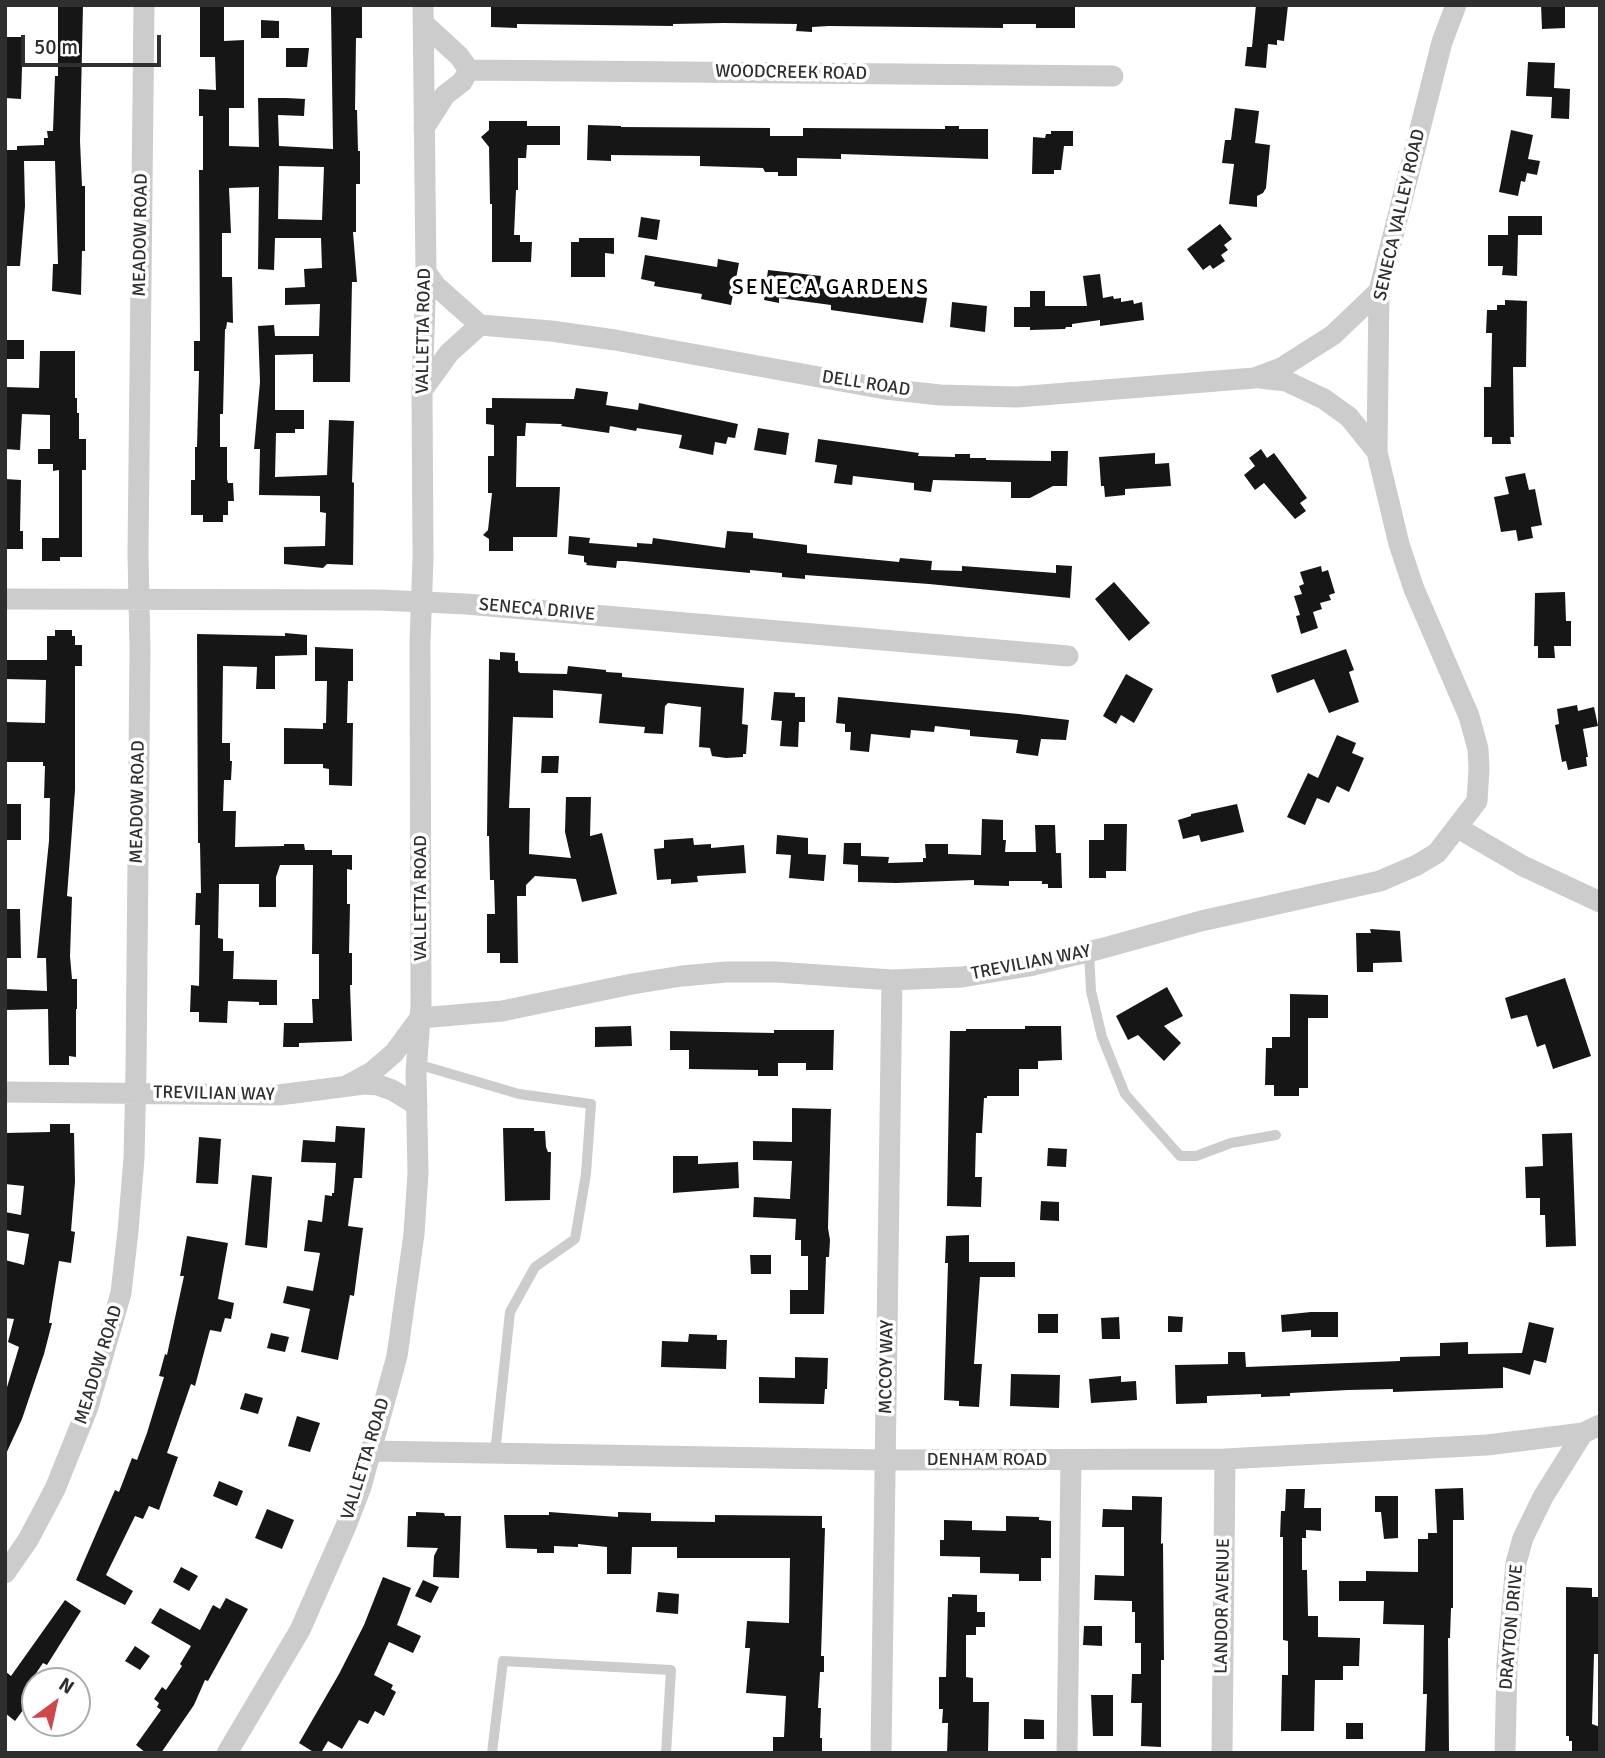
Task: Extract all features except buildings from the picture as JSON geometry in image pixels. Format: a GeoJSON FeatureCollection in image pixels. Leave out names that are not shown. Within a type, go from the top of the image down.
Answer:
{"type":"FeatureCollection","features":[{"type":"Feature","properties":{"kind":"street","name":"MEADOW ROAD"},"geometry":{"type":"LineString","coordinates":[[5,1573],[28,1540],[55,1489],[77,1439],[100,1370],[122,1281],[134,1158],[144,5]]}},
{"type":"Feature","properties":{"kind":"street","name":"SENECA VALLEY ROAD"},"geometry":{"type":"LineString","coordinates":[[1456,5],[1441,42],[1379,291],[1377,452],[1399,544],[1413,589],[1469,716],[1478,749],[1477,801],[1458,828]]}},
{"type":"Feature","properties":{"kind":"street"},"geometry":{"type":"LineString","coordinates":[[423,14],[444,45],[459,56],[469,69],[462,82],[445,95],[424,128]]}},
{"type":"Feature","properties":{"kind":"street","name":"VALLETTA ROAD"},"geometry":{"type":"LineString","coordinates":[[227,1753],[300,1630],[346,1526],[371,1451],[397,1356],[413,1247],[418,1173],[417,1064],[420,1018],[422,391],[426,272],[423,14]]}},
{"type":"Feature","properties":{"kind":"street","name":"WOODCREEK ROAD"},"geometry":{"type":"LineString","coordinates":[[469,69],[1113,76]]}},
{"type":"Feature","properties":{"kind":"street"},"geometry":{"type":"LineString","coordinates":[[422,391],[449,353],[480,325],[436,286],[426,272]]}},
{"type":"Feature","properties":{"kind":"street","name":"DELL ROAD"},"geometry":{"type":"LineString","coordinates":[[1254,378],[1281,368],[1332,335],[1379,291]]}},
{"type":"Feature","properties":{"kind":"street","name":"DELL ROAD"},"geometry":{"type":"LineString","coordinates":[[480,325],[615,340],[885,389],[940,395],[1017,397],[1254,378],[1286,381],[1324,399],[1349,417],[1377,452]]}},
{"type":"Feature","properties":{"kind":"street","name":"SENECA DRIVE"},"geometry":{"type":"LineString","coordinates":[[5,599],[422,601],[1068,656]]}},
{"type":"Feature","properties":{"kind":"street"},"geometry":{"type":"LineString","coordinates":[[1458,828],[1523,866],[1600,902]]}},
{"type":"Feature","properties":{"kind":"street","name":"TREVILIAN WAY"},"geometry":{"type":"LineString","coordinates":[[420,1018],[502,1011],[632,984],[726,972],[776,972],[892,980],[962,976],[1029,966],[1201,921],[1395,876],[1437,853],[1458,828]]}},
{"type":"Feature","properties":{"kind":"street","name":"MCCOY WAY"},"geometry":{"type":"LineString","coordinates":[[881,1753],[892,980]]}},
{"type":"Feature","properties":{"kind":"street"},"geometry":{"type":"LineString","coordinates":[[348,1085],[372,1072],[394,1054],[420,1018]]}},
{"type":"Feature","properties":{"kind":"street","name":"TREVILIAN WAY"},"geometry":{"type":"LineString","coordinates":[[5,1092],[279,1095],[348,1085],[378,1085],[417,1105]]}},
{"type":"Feature","properties":{"kind":"street","name":"DENHAM ROAD"},"geometry":{"type":"LineString","coordinates":[[371,1451],[885,1460],[1225,1459],[1487,1445],[1591,1429]]}},
{"type":"Feature","properties":{"kind":"street","name":"DRAYTON DRIVE"},"geometry":{"type":"LineString","coordinates":[[1505,1753],[1507,1664],[1516,1563],[1523,1538],[1543,1497],[1591,1429]]}},
{"type":"Feature","properties":{"kind":"street","name":"LANDOR AVENUE"},"geometry":{"type":"LineString","coordinates":[[1222,1753],[1225,1459]]}},
{"type":"Feature","properties":{"kind":"street"},"geometry":{"type":"LineString","coordinates":[[1067,1753],[1071,1461]]}},
{"type":"Feature","properties":{"kind":"lane"},"geometry":{"type":"LineString","coordinates":[[1089,952],[1091,991],[1102,1037],[1125,1094],[1180,1156],[1196,1156],[1231,1143],[1276,1135]]}},
{"type":"Feature","properties":{"kind":"lane"},"geometry":{"type":"LineString","coordinates":[[417,1064],[519,1094],[591,1104],[586,1174],[575,1239],[535,1267],[510,1312],[495,1453]]}},
{"type":"Feature","properties":{"kind":"lane"},"geometry":{"type":"LineString","coordinates":[[492,1753],[503,1661],[671,1670],[666,1753]]}},
{"type":"Feature","properties":{"kind":"district","name":"SENECA GARDENS"},"geometry":{"type":"Point","coordinates":[831,288]}}]}
